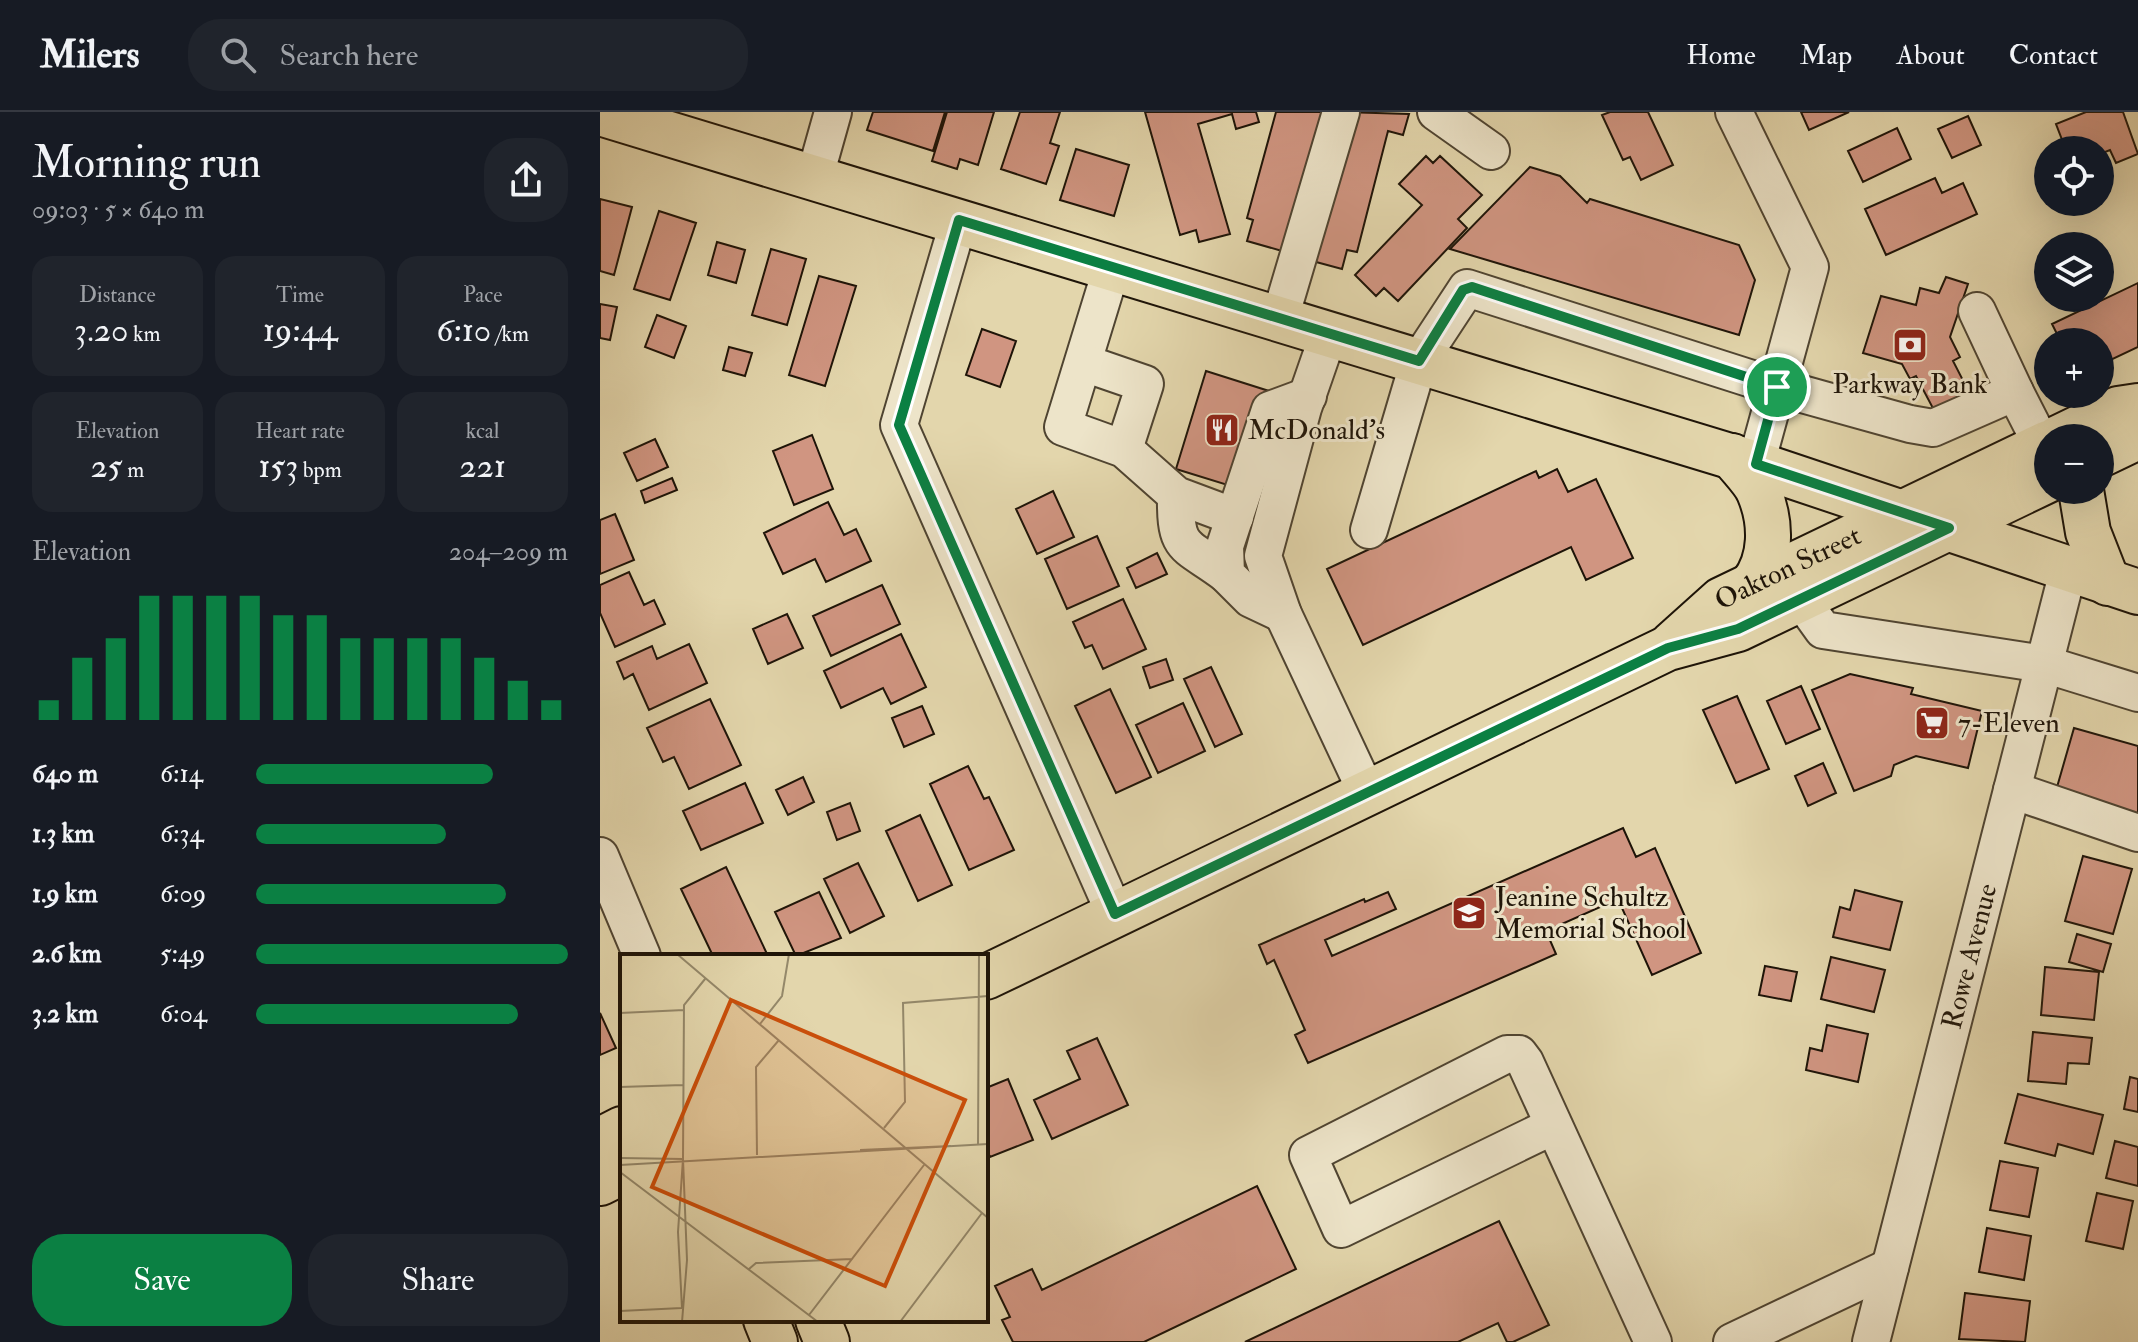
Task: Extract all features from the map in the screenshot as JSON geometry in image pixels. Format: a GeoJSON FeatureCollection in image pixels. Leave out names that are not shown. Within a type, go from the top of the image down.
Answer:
{"type":"FeatureCollection","features":[{"type":"Feature","properties":{"kind":"main road"},"geometry":{"type":"LineString","coordinates":[[600,113],[1744,460],[2105,582]]}},
{"type":"Feature","properties":{"kind":"main road","name":"Oakton Street"},"geometry":{"type":"LineString","coordinates":[[2094,424],[2118,409],[2138,406]]}},
{"type":"Feature","properties":{"kind":"main road"},"geometry":{"type":"LineString","coordinates":[[2114,448],[2138,437]]}},
{"type":"Feature","properties":{"kind":"main road","name":"Oakton Street"},"geometry":{"type":"LineString","coordinates":[[1668,648],[1700,615],[1752,585],[1903,512],[2034,458]]}},
{"type":"Feature","properties":{"kind":"main road"},"geometry":{"type":"LineString","coordinates":[[1744,460],[1759,490],[1768,532],[1765,568],[1752,585]]}},
{"type":"Feature","properties":{"kind":"main road","name":"Oakton Street"},"geometry":{"type":"LineString","coordinates":[[988,976],[1668,648],[1738,629],[1949,528],[2034,463]]}},
{"type":"Feature","properties":{"kind":"main road"},"geometry":{"type":"LineString","coordinates":[[2083,504],[2088,532],[2105,582]]}},
{"type":"Feature","properties":{"kind":"main road"},"geometry":{"type":"LineString","coordinates":[[600,1140],[620,1130]]}},
{"type":"Feature","properties":{"kind":"main road"},"geometry":{"type":"LineString","coordinates":[[600,1183],[620,1173]]}},
{"type":"Feature","properties":{"kind":"main road"},"geometry":{"type":"LineString","coordinates":[[767,1322],[775,1342]]}},
{"type":"Feature","properties":{"kind":"main road"},"geometry":{"type":"LineString","coordinates":[[819,1322],[827,1342]]}},
{"type":"Feature","properties":{"kind":"street"},"geometry":{"type":"LineString","coordinates":[[815,176],[833,112]]}},
{"type":"Feature","properties":{"kind":"street"},"geometry":{"type":"LineString","coordinates":[[1280,318],[1341,112]]}},
{"type":"Feature","properties":{"kind":"street"},"geometry":{"type":"LineString","coordinates":[[1436,112],[1491,151]]}},
{"type":"Feature","properties":{"kind":"street"},"geometry":{"type":"LineString","coordinates":[[1734,112],[1810,267],[1777,387],[1744,460]]}},
{"type":"Feature","properties":{"kind":"street"},"geometry":{"type":"LineString","coordinates":[[959,220],[899,425],[1115,914]]}},
{"type":"Feature","properties":{"kind":"street"},"geometry":{"type":"LineString","coordinates":[[1112,267],[1063,427],[1124,449],[1176,495],[1235,517]]}},
{"type":"Feature","properties":{"kind":"street"},"geometry":{"type":"LineString","coordinates":[[1369,530],[1419,361],[1463,290],[1472,287],[1777,387],[1933,428],[2015,392]]}},
{"type":"Feature","properties":{"kind":"street"},"geometry":{"type":"LineString","coordinates":[[1977,311],[2034,426]]}},
{"type":"Feature","properties":{"kind":"street"},"geometry":{"type":"LineString","coordinates":[[1329,333],[1306,402],[1263,556],[1283,614],[1367,793]]}},
{"type":"Feature","properties":{"kind":"street"},"geometry":{"type":"LineString","coordinates":[[1084,363],[1145,384],[1124,449]]}},
{"type":"Feature","properties":{"kind":"street"},"geometry":{"type":"LineString","coordinates":[[1226,574],[1225,546],[1270,410],[1306,402]]}},
{"type":"Feature","properties":{"kind":"street"},"geometry":{"type":"LineString","coordinates":[[1176,495],[1175,526],[1184,549],[1226,574],[1251,599],[1283,614]]}},
{"type":"Feature","properties":{"kind":"street","name":"Rowe Avenue"},"geometry":{"type":"LineString","coordinates":[[1871,1342],[2044,664],[2105,582]]}},
{"type":"Feature","properties":{"kind":"street"},"geometry":{"type":"LineString","coordinates":[[1800,598],[1823,630],[2044,664],[2138,693]]}},
{"type":"Feature","properties":{"kind":"street"},"geometry":{"type":"LineString","coordinates":[[2012,790],[2138,833]]}},
{"type":"Feature","properties":{"kind":"street"},"geometry":{"type":"LineString","coordinates":[[600,856],[641,954]]}},
{"type":"Feature","properties":{"kind":"street"},"geometry":{"type":"LineString","coordinates":[[1553,1126],[1341,1229],[1308,1155],[1507,1054],[1519,1054],[1525,1062],[1653,1342]]}},
{"type":"Feature","properties":{"kind":"street"},"geometry":{"type":"LineString","coordinates":[[1732,1342],[1890,1267]]}},
{"type":"Feature","properties":{"kind":"building"},"geometry":{"type":"Polygon","coordinates":[[[873,112],[945,112],[933,151],[867,130],[873,112]]]}},
{"type":"Feature","properties":{"kind":"building"},"geometry":{"type":"Polygon","coordinates":[[[947,112],[994,112],[978,165],[960,159],[957,169],[932,161],[947,112]]]}},
{"type":"Feature","properties":{"kind":"building"},"geometry":{"type":"Polygon","coordinates":[[[1020,112],[1060,112],[1050,143],[1059,146],[1046,184],[1001,169],[1020,112]]]}},
{"type":"Feature","properties":{"kind":"building"},"geometry":{"type":"Polygon","coordinates":[[[1145,112],[1256,112],[1259,122],[1236,129],[1232,114],[1198,124],[1230,234],[1199,242],[1196,230],[1180,235],[1145,112]]]}},
{"type":"Feature","properties":{"kind":"building"},"geometry":{"type":"Polygon","coordinates":[[[1276,112],[1328,112],[1289,253],[1247,241],[1253,220],[1247,218],[1276,112]]]}},
{"type":"Feature","properties":{"kind":"building"},"geometry":{"type":"Polygon","coordinates":[[[1343,112],[1409,114],[1403,135],[1388,131],[1357,252],[1347,250],[1342,269],[1305,259],[1343,112]]]}},
{"type":"Feature","properties":{"kind":"building"},"geometry":{"type":"Polygon","coordinates":[[[1610,112],[1648,112],[1673,165],[1641,180],[1630,157],[1623,160],[1602,115],[1610,112]]]}},
{"type":"Feature","properties":{"kind":"building"},"geometry":{"type":"Polygon","coordinates":[[[1801,112],[1849,112],[1809,130],[1801,112]]]}},
{"type":"Feature","properties":{"kind":"building"},"geometry":{"type":"Polygon","coordinates":[[[2086,112],[2123,112],[2138,154],[2116,163],[2114,136],[2061,136],[2056,124],[2086,112]]]}},
{"type":"Feature","properties":{"kind":"building"},"geometry":{"type":"Polygon","coordinates":[[[1968,116],[1981,145],[1952,158],[1938,129],[1968,116]]]}},
{"type":"Feature","properties":{"kind":"building"},"geometry":{"type":"Polygon","coordinates":[[[1897,128],[1911,159],[1863,182],[1848,151],[1897,128]]]}},
{"type":"Feature","properties":{"kind":"building"},"geometry":{"type":"Polygon","coordinates":[[[1076,149],[1129,165],[1114,216],[1060,200],[1076,149]]]}},
{"type":"Feature","properties":{"kind":"building"},"geometry":{"type":"Polygon","coordinates":[[[1426,156],[1433,163],[1440,156],[1482,195],[1458,219],[1467,228],[1398,301],[1384,288],[1376,296],[1355,275],[1422,205],[1399,184],[1426,156]]]}},
{"type":"Feature","properties":{"kind":"building"},"geometry":{"type":"Polygon","coordinates":[[[1530,167],[1560,176],[1587,203],[1590,199],[1739,245],[1755,280],[1739,335],[1450,249],[1530,167]]]}},
{"type":"Feature","properties":{"kind":"building"},"geometry":{"type":"Polygon","coordinates":[[[1935,178],[1942,193],[1963,183],[1977,214],[1886,255],[1865,209],[1935,178]]]}},
{"type":"Feature","properties":{"kind":"building"},"geometry":{"type":"Polygon","coordinates":[[[600,199],[632,207],[614,275],[600,271],[600,199]]]}},
{"type":"Feature","properties":{"kind":"building"},"geometry":{"type":"Polygon","coordinates":[[[659,211],[696,223],[670,300],[634,289],[659,211]]]}},
{"type":"Feature","properties":{"kind":"building"},"geometry":{"type":"Polygon","coordinates":[[[717,242],[745,250],[736,283],[708,275],[717,242]]]}},
{"type":"Feature","properties":{"kind":"building"},"geometry":{"type":"Polygon","coordinates":[[[771,249],[806,259],[787,325],[752,315],[771,249]]]}},
{"type":"Feature","properties":{"kind":"building"},"geometry":{"type":"Polygon","coordinates":[[[819,276],[856,286],[825,386],[789,375],[819,276]]]}},
{"type":"Feature","properties":{"kind":"building","name":"Parkway Bank"},"geometry":{"type":"Polygon","coordinates":[[[1946,277],[1968,284],[1950,337],[1960,357],[1953,361],[1971,396],[1936,414],[1916,376],[1910,379],[1902,364],[1863,353],[1881,296],[1916,305],[1920,288],[1939,293],[1946,277]]]}},
{"type":"Feature","properties":{"kind":"building"},"geometry":{"type":"Polygon","coordinates":[[[2138,283],[2138,347],[2114,358],[2114,328],[2054,328],[2052,324],[2077,312],[2114,312],[2114,294],[2138,283]]]}},
{"type":"Feature","properties":{"kind":"building"},"geometry":{"type":"Polygon","coordinates":[[[600,304],[617,307],[610,340],[600,338],[600,304]]]}},
{"type":"Feature","properties":{"kind":"building"},"geometry":{"type":"Polygon","coordinates":[[[657,315],[686,326],[674,358],[645,347],[657,315]]]}},
{"type":"Feature","properties":{"kind":"building"},"geometry":{"type":"Polygon","coordinates":[[[982,329],[1016,341],[1000,387],[966,375],[982,329]]]}},
{"type":"Feature","properties":{"kind":"building"},"geometry":{"type":"Polygon","coordinates":[[[729,347],[752,353],[745,376],[723,370],[729,347]]]}},
{"type":"Feature","properties":{"kind":"building","name":"McDonald's"},"geometry":{"type":"Polygon","coordinates":[[[1206,371],[1269,391],[1236,495],[1228,485],[1176,469],[1206,371]]]}},
{"type":"Feature","properties":{"kind":"building"},"geometry":{"type":"Polygon","coordinates":[[[812,435],[833,489],[794,505],[773,451],[812,435]]]}},
{"type":"Feature","properties":{"kind":"building"},"geometry":{"type":"Polygon","coordinates":[[[655,439],[668,467],[637,481],[624,453],[655,439]]]}},
{"type":"Feature","properties":{"kind":"building"},"geometry":{"type":"Polygon","coordinates":[[[1557,469],[1568,492],[1596,479],[1633,558],[1586,580],[1571,547],[1363,645],[1327,569],[1536,471],[1539,478],[1557,469]]]}},
{"type":"Feature","properties":{"kind":"building"},"geometry":{"type":"Polygon","coordinates":[[[672,478],[677,490],[645,503],[641,491],[672,478]]]}},
{"type":"Feature","properties":{"kind":"building"},"geometry":{"type":"Polygon","coordinates":[[[1053,491],[1074,537],[1037,554],[1016,509],[1053,491]]]}},
{"type":"Feature","properties":{"kind":"building"},"geometry":{"type":"Polygon","coordinates":[[[828,502],[844,535],[856,529],[871,561],[826,582],[815,559],[783,574],[764,533],[828,502]]]}},
{"type":"Feature","properties":{"kind":"building"},"geometry":{"type":"Polygon","coordinates":[[[615,514],[634,560],[600,574],[600,520],[615,514]]]}},
{"type":"Feature","properties":{"kind":"building"},"geometry":{"type":"Polygon","coordinates":[[[1097,536],[1119,586],[1067,609],[1045,559],[1097,536]]]}},
{"type":"Feature","properties":{"kind":"building"},"geometry":{"type":"Polygon","coordinates":[[[1157,553],[1167,574],[1136,588],[1127,568],[1157,553]]]}},
{"type":"Feature","properties":{"kind":"building"},"geometry":{"type":"Polygon","coordinates":[[[629,572],[644,605],[654,600],[665,624],[615,647],[600,613],[600,585],[629,572]]]}},
{"type":"Feature","properties":{"kind":"building"},"geometry":{"type":"Polygon","coordinates":[[[882,585],[900,624],[831,656],[813,616],[882,585]]]}},
{"type":"Feature","properties":{"kind":"building"},"geometry":{"type":"Polygon","coordinates":[[[1123,599],[1146,649],[1103,669],[1092,645],[1085,648],[1073,622],[1123,599]]]}},
{"type":"Feature","properties":{"kind":"building"},"geometry":{"type":"Polygon","coordinates":[[[787,614],[803,648],[768,664],[753,629],[787,614]]]}},
{"type":"Feature","properties":{"kind":"building"},"geometry":{"type":"Polygon","coordinates":[[[901,634],[926,687],[891,704],[883,688],[841,708],[824,671],[901,634]]]}},
{"type":"Feature","properties":{"kind":"building"},"geometry":{"type":"Polygon","coordinates":[[[689,644],[707,683],[649,710],[633,674],[624,679],[617,662],[652,646],[657,659],[689,644]]]}},
{"type":"Feature","properties":{"kind":"building"},"geometry":{"type":"Polygon","coordinates":[[[1166,659],[1173,680],[1150,688],[1143,667],[1166,659]]]}},
{"type":"Feature","properties":{"kind":"building"},"geometry":{"type":"Polygon","coordinates":[[[1211,667],[1242,734],[1215,747],[1184,679],[1211,667]]]}},
{"type":"Feature","properties":{"kind":"building"},"geometry":{"type":"Polygon","coordinates":[[[1850,674],[1913,688],[1911,694],[1982,711],[1968,768],[1916,756],[1894,765],[1891,776],[1854,791],[1812,690],[1850,674]]]}},
{"type":"Feature","properties":{"kind":"building"},"geometry":{"type":"Polygon","coordinates":[[[1801,686],[1820,729],[1786,744],[1767,701],[1801,686]]]}},
{"type":"Feature","properties":{"kind":"building"},"geometry":{"type":"Polygon","coordinates":[[[1110,689],[1151,777],[1116,793],[1075,706],[1110,689]]]}},
{"type":"Feature","properties":{"kind":"building"},"geometry":{"type":"Polygon","coordinates":[[[1737,696],[1769,769],[1736,783],[1703,710],[1737,696]]]}},
{"type":"Feature","properties":{"kind":"building"},"geometry":{"type":"Polygon","coordinates":[[[710,699],[741,765],[689,789],[674,757],[663,762],[647,728],[710,699]]]}},
{"type":"Feature","properties":{"kind":"building"},"geometry":{"type":"Polygon","coordinates":[[[1183,703],[1205,751],[1158,773],[1136,725],[1183,703]]]}},
{"type":"Feature","properties":{"kind":"building"},"geometry":{"type":"Polygon","coordinates":[[[922,706],[934,734],[904,747],[892,718],[922,706]]]}},
{"type":"Feature","properties":{"kind":"building"},"geometry":{"type":"Polygon","coordinates":[[[2074,728],[2138,746],[2138,825],[2053,801],[2074,728]]]}},
{"type":"Feature","properties":{"kind":"building"},"geometry":{"type":"Polygon","coordinates":[[[1823,763],[1836,793],[1808,806],[1795,776],[1823,763]]]}},
{"type":"Feature","properties":{"kind":"building"},"geometry":{"type":"Polygon","coordinates":[[[968,766],[984,799],[989,797],[1014,850],[969,870],[930,784],[968,766]]]}},
{"type":"Feature","properties":{"kind":"building"},"geometry":{"type":"Polygon","coordinates":[[[803,777],[814,802],[788,815],[776,790],[803,777]]]}},
{"type":"Feature","properties":{"kind":"building"},"geometry":{"type":"Polygon","coordinates":[[[745,783],[763,823],[701,850],[683,811],[745,783]]]}},
{"type":"Feature","properties":{"kind":"building"},"geometry":{"type":"Polygon","coordinates":[[[850,803],[860,831],[837,840],[827,812],[850,803]]]}},
{"type":"Feature","properties":{"kind":"building"},"geometry":{"type":"Polygon","coordinates":[[[920,815],[952,885],[918,901],[886,831],[920,815]]]}},
{"type":"Feature","properties":{"kind":"building"},"geometry":{"type":"Polygon","coordinates":[[[1623,828],[1636,857],[1655,848],[1701,953],[1652,975],[1618,899],[1546,931],[1556,954],[1308,1063],[1295,1035],[1305,1030],[1274,960],[1267,964],[1259,945],[1364,899],[1365,902],[1388,892],[1396,909],[1325,940],[1332,956],[1623,828]]]}},
{"type":"Feature","properties":{"kind":"building"},"geometry":{"type":"Polygon","coordinates":[[[2083,856],[2132,869],[2113,934],[2065,921],[2083,856]]]}},
{"type":"Feature","properties":{"kind":"building"},"geometry":{"type":"Polygon","coordinates":[[[858,863],[884,916],[850,933],[824,879],[858,863]]]}},
{"type":"Feature","properties":{"kind":"building"},"geometry":{"type":"Polygon","coordinates":[[[726,867],[767,954],[712,954],[681,889],[726,867]]]}},
{"type":"Feature","properties":{"kind":"building"},"geometry":{"type":"Polygon","coordinates":[[[1855,890],[1902,902],[1890,950],[1833,937],[1840,907],[1850,910],[1855,890]]]}},
{"type":"Feature","properties":{"kind":"building"},"geometry":{"type":"Polygon","coordinates":[[[819,892],[841,938],[795,954],[775,912],[819,892]]]}},
{"type":"Feature","properties":{"kind":"building"},"geometry":{"type":"Polygon","coordinates":[[[2077,934],[2111,944],[2103,972],[2069,962],[2077,934]]]}},
{"type":"Feature","properties":{"kind":"building"},"geometry":{"type":"Polygon","coordinates":[[[1831,957],[1885,970],[1874,1012],[1821,999],[1831,957]]]}},
{"type":"Feature","properties":{"kind":"building"},"geometry":{"type":"Polygon","coordinates":[[[1765,966],[1797,972],[1791,1001],[1759,995],[1765,966]]]}},
{"type":"Feature","properties":{"kind":"building"},"geometry":{"type":"Polygon","coordinates":[[[2045,967],[2099,972],[2094,1020],[2041,1015],[2045,967]]]}},
{"type":"Feature","properties":{"kind":"building"},"geometry":{"type":"Polygon","coordinates":[[[600,1013],[616,1048],[600,1055],[600,1013]]]}},
{"type":"Feature","properties":{"kind":"building"},"geometry":{"type":"Polygon","coordinates":[[[1827,1025],[1868,1034],[1858,1082],[1806,1070],[1810,1048],[1822,1051],[1827,1025]]]}},
{"type":"Feature","properties":{"kind":"building"},"geometry":{"type":"Polygon","coordinates":[[[2033,1032],[2092,1038],[2089,1064],[2068,1063],[2066,1084],[2028,1081],[2033,1032]]]}},
{"type":"Feature","properties":{"kind":"building"},"geometry":{"type":"Polygon","coordinates":[[[1097,1038],[1128,1105],[1052,1139],[1034,1100],[1080,1079],[1067,1051],[1097,1038]]]}},
{"type":"Feature","properties":{"kind":"building"},"geometry":{"type":"Polygon","coordinates":[[[2130,1077],[2138,1079],[2138,1112],[2124,1109],[2130,1077]]]}},
{"type":"Feature","properties":{"kind":"building"},"geometry":{"type":"Polygon","coordinates":[[[1008,1079],[1033,1140],[990,1157],[988,1152],[988,1087],[1008,1079]]]}},
{"type":"Feature","properties":{"kind":"building"},"geometry":{"type":"Polygon","coordinates":[[[2018,1094],[2103,1115],[2093,1154],[2058,1144],[2055,1156],[2005,1143],[2018,1094]]]}},
{"type":"Feature","properties":{"kind":"building"},"geometry":{"type":"Polygon","coordinates":[[[2115,1141],[2138,1147],[2138,1186],[2106,1178],[2115,1141]]]}},
{"type":"Feature","properties":{"kind":"building"},"geometry":{"type":"Polygon","coordinates":[[[2000,1161],[2038,1168],[2029,1217],[1990,1210],[2000,1161]]]}},
{"type":"Feature","properties":{"kind":"building"},"geometry":{"type":"Polygon","coordinates":[[[1257,1186],[1296,1269],[1144,1342],[1013,1342],[1002,1320],[1010,1317],[995,1286],[1032,1269],[1042,1290],[1257,1186]]]}},
{"type":"Feature","properties":{"kind":"building"},"geometry":{"type":"Polygon","coordinates":[[[2097,1193],[2133,1201],[2123,1249],[2086,1241],[2097,1193]]]}},
{"type":"Feature","properties":{"kind":"building"},"geometry":{"type":"Polygon","coordinates":[[[1499,1221],[1549,1325],[1513,1342],[1507,1342],[1498,1323],[1458,1342],[1245,1342],[1499,1221]]]}},
{"type":"Feature","properties":{"kind":"building"},"geometry":{"type":"Polygon","coordinates":[[[1987,1228],[2031,1236],[2024,1280],[1979,1272],[1987,1228]]]}},
{"type":"Feature","properties":{"kind":"building"},"geometry":{"type":"Polygon","coordinates":[[[1965,1293],[2030,1301],[2025,1342],[1959,1339],[1965,1293]]]}},
{"type":"Feature","properties":{"kind":"place","name":"Parkway Bank"},"geometry":{"type":"Point","coordinates":[1910,345]}},
{"type":"Feature","properties":{"kind":"place","name":"McDonald's"},"geometry":{"type":"Point","coordinates":[1222,430]}},
{"type":"Feature","properties":{"kind":"place","name":"7-Eleven"},"geometry":{"type":"Point","coordinates":[1932,723]}},
{"type":"Feature","properties":{"kind":"place","name":"Jeanine Schultz Memorial School"},"geometry":{"type":"Point","coordinates":[1469,913]}},
{"type":"Feature","properties":{"kind":"route"},"geometry":{"type":"LineString","coordinates":[[959,220],[1419,361],[1463,290],[1472,287],[1777,387],[1756,464],[1949,528],[1738,629],[1668,648],[1115,914],[899,425],[959,220]]}}]}
